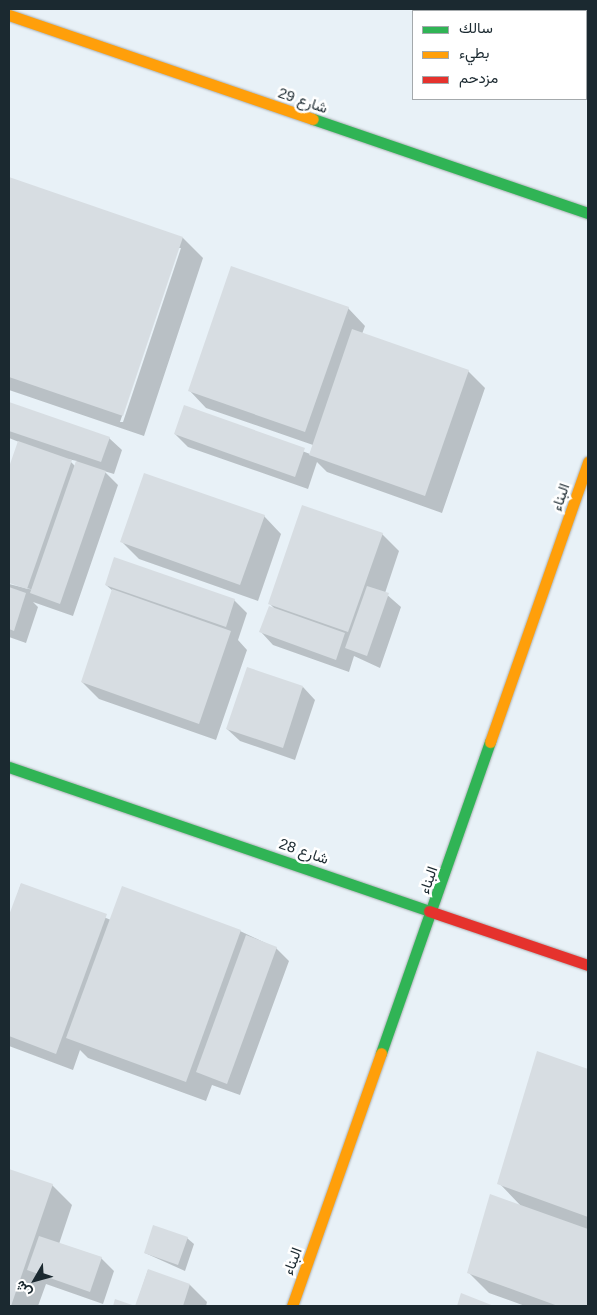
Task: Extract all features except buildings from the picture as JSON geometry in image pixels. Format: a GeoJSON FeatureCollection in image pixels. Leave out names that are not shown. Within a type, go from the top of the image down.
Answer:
{"type":"FeatureCollection","features":[{"type":"Feature","properties":{"kind":"street","name":"شارع 29"},"geometry":{"type":"LineString","coordinates":[[9,15],[588,213]]}},
{"type":"Feature","properties":{"kind":"street","name":"البناء"},"geometry":{"type":"LineString","coordinates":[[292,1306],[433,911],[588,462]]}},
{"type":"Feature","properties":{"kind":"street","name":"شارع 28"},"geometry":{"type":"LineString","coordinates":[[9,767],[588,965]]}},
{"type":"Feature","properties":{"kind":"shaded area"},"geometry":{"type":"Polygon","coordinates":[[[9,9],[588,9],[588,1306],[9,1306],[9,9]]]}},
{"type":"Feature","properties":{"kind":"traffic: fast"},"geometry":{"type":"LineString","coordinates":[[313,119],[588,213]]}},
{"type":"Feature","properties":{"kind":"traffic: fast"},"geometry":{"type":"LineString","coordinates":[[381,1053],[490,742]]}},
{"type":"Feature","properties":{"kind":"traffic: fast"},"geometry":{"type":"LineString","coordinates":[[9,767],[429,911]]}},
{"type":"Feature","properties":{"kind":"traffic: slow"},"geometry":{"type":"LineString","coordinates":[[9,15],[313,119]]}},
{"type":"Feature","properties":{"kind":"traffic: slow"},"geometry":{"type":"LineString","coordinates":[[490,742],[588,462]]}},
{"type":"Feature","properties":{"kind":"traffic: slow"},"geometry":{"type":"LineString","coordinates":[[292,1306],[381,1053]]}},
{"type":"Feature","properties":{"kind":"traffic: jam"},"geometry":{"type":"LineString","coordinates":[[429,911],[588,965]]}}]}
